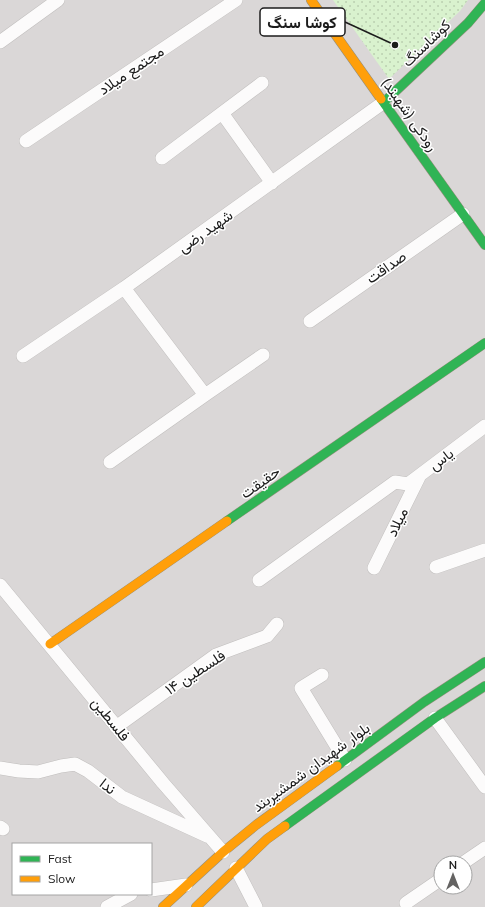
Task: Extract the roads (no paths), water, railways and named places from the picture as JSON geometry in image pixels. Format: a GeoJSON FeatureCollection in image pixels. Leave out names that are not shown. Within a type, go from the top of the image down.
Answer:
{"type":"FeatureCollection","features":[{"type":"Feature","properties":{"kind":"main road","name":"رودکی (شهبند)"},"geometry":{"type":"LineString","coordinates":[[311,0],[463,214],[480,229],[485,245]]}},
{"type":"Feature","properties":{"kind":"main road","name":"کوشاسنگ"},"geometry":{"type":"LineString","coordinates":[[384,102],[468,23],[485,3]]}},
{"type":"Feature","properties":{"kind":"main road","name":"حقیقت"},"geometry":{"type":"LineString","coordinates":[[50,644],[485,343]]}},
{"type":"Feature","properties":{"kind":"main road","name":"بلوار شهیدان شمشیربند"},"geometry":{"type":"LineString","coordinates":[[196,907],[268,839],[430,710],[485,662]]}},
{"type":"Feature","properties":{"kind":"main road","name":"بلوار شهیدان شمشیربند"},"geometry":{"type":"LineString","coordinates":[[163,907],[223,852],[256,825],[345,760],[430,710],[485,686]]}},
{"type":"Feature","properties":{"kind":"street"},"geometry":{"type":"LineString","coordinates":[[0,42],[58,0]]}},
{"type":"Feature","properties":{"kind":"street","name":"مجتمع میلاد"},"geometry":{"type":"LineString","coordinates":[[26,141],[236,0]]}},
{"type":"Feature","properties":{"kind":"street"},"geometry":{"type":"LineString","coordinates":[[162,158],[262,83]]}},
{"type":"Feature","properties":{"kind":"street","name":"شهید رضی"},"geometry":{"type":"LineString","coordinates":[[23,356],[124,288],[384,102]]}},
{"type":"Feature","properties":{"kind":"street"},"geometry":{"type":"LineString","coordinates":[[222,113],[272,182]]}},
{"type":"Feature","properties":{"kind":"street","name":"صداقت"},"geometry":{"type":"LineString","coordinates":[[310,321],[463,214]]}},
{"type":"Feature","properties":{"kind":"street"},"geometry":{"type":"LineString","coordinates":[[124,288],[205,395]]}},
{"type":"Feature","properties":{"kind":"street"},"geometry":{"type":"LineString","coordinates":[[110,462],[263,355]]}},
{"type":"Feature","properties":{"kind":"street","name":"یاس"},"geometry":{"type":"LineString","coordinates":[[259,580],[395,482],[408,484],[485,426]]}},
{"type":"Feature","properties":{"kind":"street","name":"میلاد"},"geometry":{"type":"LineString","coordinates":[[374,568],[420,475]]}},
{"type":"Feature","properties":{"kind":"street"},"geometry":{"type":"LineString","coordinates":[[436,567],[485,550]]}},
{"type":"Feature","properties":{"kind":"street","name":"فلسطین"},"geometry":{"type":"LineString","coordinates":[[0,585],[50,644],[116,727],[223,852]]}},
{"type":"Feature","properties":{"kind":"street","name":"فلسطین ۱۴"},"geometry":{"type":"LineString","coordinates":[[116,727],[216,654],[267,636],[277,624]]}},
{"type":"Feature","properties":{"kind":"street"},"geometry":{"type":"LineString","coordinates":[[322,675],[301,688],[345,760]]}},
{"type":"Feature","properties":{"kind":"street"},"geometry":{"type":"LineString","coordinates":[[430,710],[485,787]]}},
{"type":"Feature","properties":{"kind":"street","name":"ندا"},"geometry":{"type":"LineString","coordinates":[[0,768],[38,772],[75,764],[88,771],[122,798],[212,839]]}},
{"type":"Feature","properties":{"kind":"street"},"geometry":{"type":"LineString","coordinates":[[473,857],[485,848]]}},
{"type":"Feature","properties":{"kind":"street"},"geometry":{"type":"LineString","coordinates":[[236,868],[256,907]]}},
{"type":"Feature","properties":{"kind":"street"},"geometry":{"type":"LineString","coordinates":[[406,903],[433,884]]}},
{"type":"Feature","properties":{"kind":"street"},"geometry":{"type":"LineString","coordinates":[[152,890],[186,885]]}},
{"type":"Feature","properties":{"kind":"street"},"geometry":{"type":"LineString","coordinates":[[107,907],[129,895]]}},
{"type":"Feature","properties":{"kind":"place","name":"کوشا سنگ"},"geometry":{"type":"Point","coordinates":[395,45]}}]}
